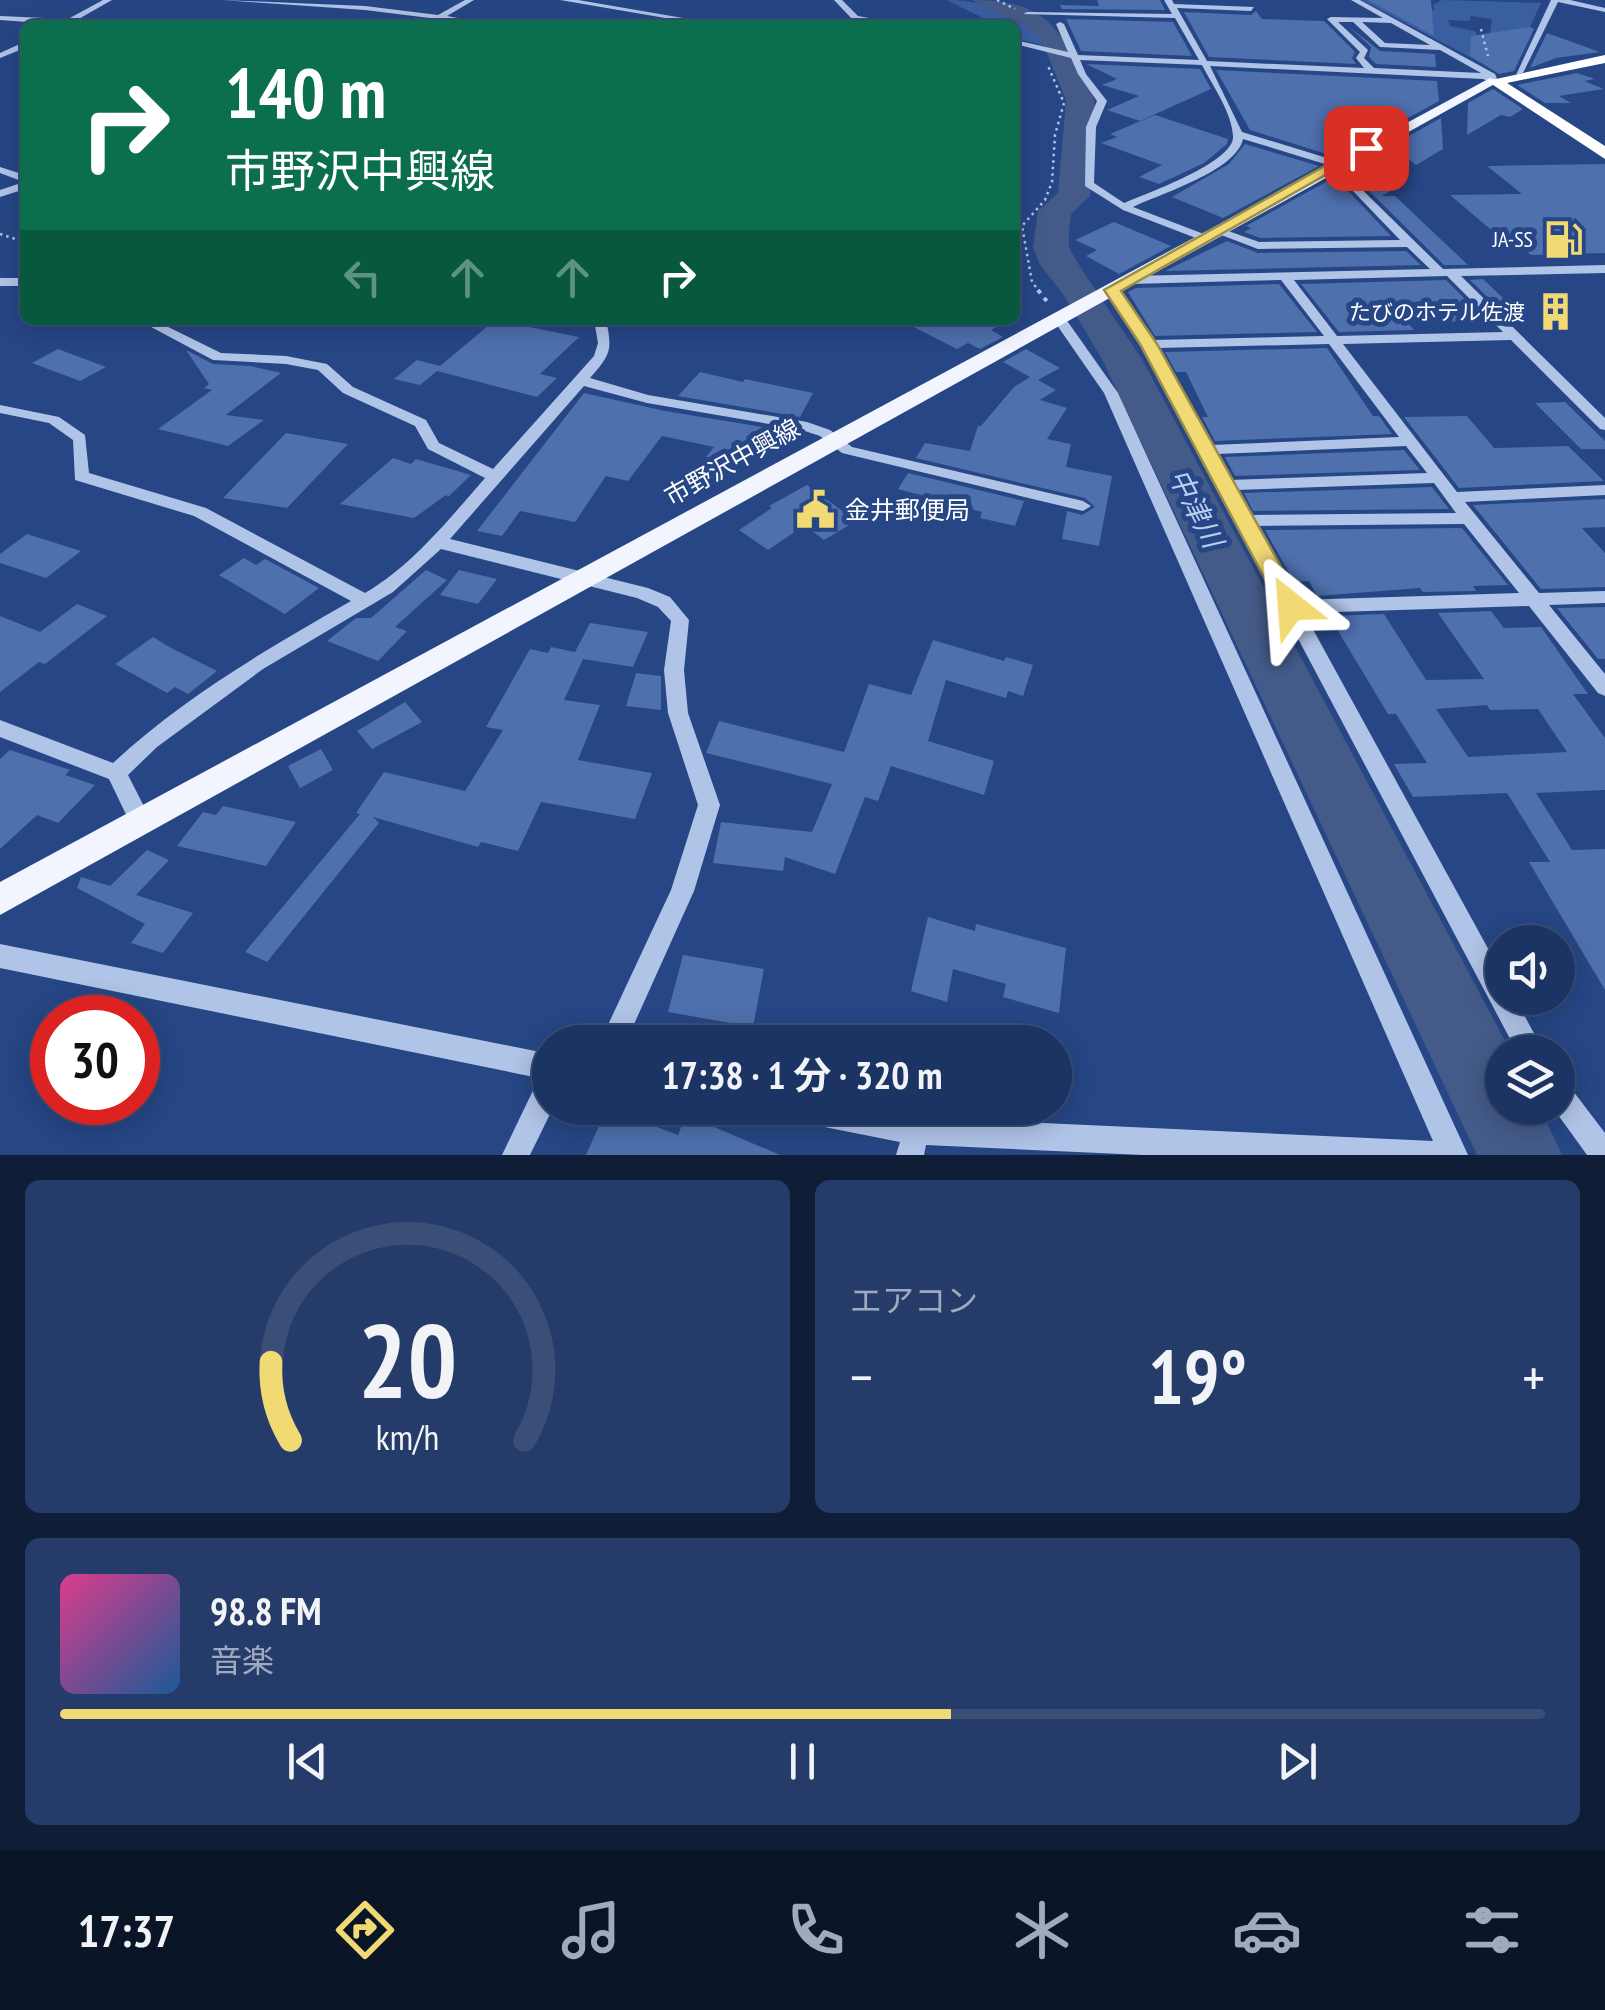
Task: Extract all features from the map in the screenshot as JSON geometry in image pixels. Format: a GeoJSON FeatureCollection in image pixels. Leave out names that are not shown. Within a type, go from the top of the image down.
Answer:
{"type":"FeatureCollection","features":[{"type":"Feature","properties":{"kind":"highway"},"geometry":{"type":"LineString","coordinates":[[1494,81],[1605,59]]}},
{"type":"Feature","properties":{"kind":"highway"},"geometry":{"type":"LineString","coordinates":[[1494,81],[1603,151]]}},
{"type":"Feature","properties":{"kind":"main road","name":"市野沢中興線"},"geometry":{"type":"LineString","coordinates":[[0,899],[1334,165],[1494,81]]}},
{"type":"Feature","properties":{"kind":"street"},"geometry":{"type":"LineString","coordinates":[[71,20],[108,0]]}},
{"type":"Feature","properties":{"kind":"street"},"geometry":{"type":"LineString","coordinates":[[226,0],[365,8],[462,20]]}},
{"type":"Feature","properties":{"kind":"street"},"geometry":{"type":"LineString","coordinates":[[439,17],[470,0]]}},
{"type":"Feature","properties":{"kind":"street"},"geometry":{"type":"LineString","coordinates":[[564,0],[689,20]]}},
{"type":"Feature","properties":{"kind":"street"},"geometry":{"type":"LineString","coordinates":[[1355,0],[1491,74],[1494,81]]}},
{"type":"Feature","properties":{"kind":"street"},"geometry":{"type":"LineString","coordinates":[[1519,73],[1558,0],[1605,10]]}},
{"type":"Feature","properties":{"kind":"street"},"geometry":{"type":"LineString","coordinates":[[1170,3],[1251,9]]}},
{"type":"Feature","properties":{"kind":"street"},"geometry":{"type":"LineString","coordinates":[[1126,206],[1222,162],[1233,153],[1238,134],[1231,113],[1170,3]]}},
{"type":"Feature","properties":{"kind":"street"},"geometry":{"type":"LineString","coordinates":[[1027,14],[1178,16]]}},
{"type":"Feature","properties":{"kind":"street"},"geometry":{"type":"LineString","coordinates":[[0,18],[26,20]]}},
{"type":"Feature","properties":{"kind":"street"},"geometry":{"type":"LineString","coordinates":[[1372,72],[1360,58],[1365,52],[1331,20],[1395,21]]}},
{"type":"Feature","properties":{"kind":"street"},"geometry":{"type":"LineString","coordinates":[[1356,20],[1383,46],[1444,48]]}},
{"type":"Feature","properties":{"kind":"street"},"geometry":{"type":"LineString","coordinates":[[1060,24],[1082,74],[1102,101],[1091,128],[1089,184],[1095,192],[1213,235],[1258,246],[1411,243]]}},
{"type":"Feature","properties":{"kind":"street"},"geometry":{"type":"LineString","coordinates":[[1020,44],[1077,56],[1485,76],[1494,81]]}},
{"type":"Feature","properties":{"kind":"street"},"geometry":{"type":"LineString","coordinates":[[1238,134],[1334,165],[1411,243],[1516,336],[1605,426]]}},
{"type":"Feature","properties":{"kind":"street"},"geometry":{"type":"LineString","coordinates":[[1522,1035],[1246,521],[1149,344],[1114,289],[1286,278],[1605,269]]}},
{"type":"Feature","properties":{"kind":"street"},"geometry":{"type":"LineString","coordinates":[[1286,278],[1605,688]]}},
{"type":"Feature","properties":{"kind":"street"},"geometry":{"type":"LineString","coordinates":[[849,1125],[913,1143],[1450,1155],[1112,394],[1061,316]]}},
{"type":"Feature","properties":{"kind":"street"},"geometry":{"type":"LineString","coordinates":[[154,325],[218,357],[286,360],[322,368],[348,390],[421,423],[432,446],[496,477]]}},
{"type":"Feature","properties":{"kind":"street"},"geometry":{"type":"LineString","coordinates":[[116,773],[150,741],[256,664],[362,599],[387,588],[438,542],[583,381],[601,357],[605,343],[601,325]]}},
{"type":"Feature","properties":{"kind":"street"},"geometry":{"type":"LineString","coordinates":[[1149,344],[1516,336]]}},
{"type":"Feature","properties":{"kind":"street"},"geometry":{"type":"LineString","coordinates":[[583,381],[648,399],[802,426],[836,440],[848,450],[1083,506]]}},
{"type":"Feature","properties":{"kind":"street"},"geometry":{"type":"LineString","coordinates":[[0,409],[54,420],[80,438],[81,476],[200,512],[278,550],[362,599]]}},
{"type":"Feature","properties":{"kind":"street"},"geometry":{"type":"LineString","coordinates":[[1205,450],[1410,442]]}},
{"type":"Feature","properties":{"kind":"street"},"geometry":{"type":"LineString","coordinates":[[1225,485],[1438,478]]}},
{"type":"Feature","properties":{"kind":"street"},"geometry":{"type":"LineString","coordinates":[[1453,497],[1605,490]]}},
{"type":"Feature","properties":{"kind":"street"},"geometry":{"type":"LineString","coordinates":[[1246,521],[1469,518]]}},
{"type":"Feature","properties":{"kind":"street"},"geometry":{"type":"LineString","coordinates":[[438,542],[653,597],[664,602],[680,620],[674,670],[678,713],[709,805],[682,891],[621,1025]]}},
{"type":"Feature","properties":{"kind":"street"},"geometry":{"type":"LineString","coordinates":[[1291,606],[1605,597]]}},
{"type":"Feature","properties":{"kind":"street"},"geometry":{"type":"LineString","coordinates":[[0,728],[116,773],[141,822]]}},
{"type":"Feature","properties":{"kind":"street"},"geometry":{"type":"LineString","coordinates":[[0,956],[532,1063]]}},
{"type":"Feature","properties":{"kind":"street"},"geometry":{"type":"LineString","coordinates":[[1575,1115],[1604,1155]]}},
{"type":"Feature","properties":{"kind":"street"},"geometry":{"type":"LineString","coordinates":[[516,1155],[532,1123]]}},
{"type":"Feature","properties":{"kind":"path"},"geometry":{"type":"LineString","coordinates":[[1041,50],[1064,102],[1055,135],[1052,182],[1045,200],[1022,226],[1032,282],[1061,316]]}},
{"type":"Feature","properties":{"kind":"shaded area"},"geometry":{"type":"Polygon","coordinates":[[[947,0],[1005,10],[1032,25],[1049,47],[1020,39],[1020,20],[987,20],[947,0]]]}},
{"type":"Feature","properties":{"kind":"shaded area"},"geometry":{"type":"Polygon","coordinates":[[[1362,0],[1393,0],[1397,7],[1435,10],[1433,5],[1442,0],[1541,3],[1512,66],[1489,42],[1492,19],[1471,16],[1469,21],[1448,20],[1450,26],[1475,31],[1487,66],[1362,0]]]}},
{"type":"Feature","properties":{"kind":"building"},"geometry":{"type":"Polygon","coordinates":[[[1097,0],[1160,0],[1165,10],[1062,9],[1060,5],[1099,6],[1097,0]]]}},
{"type":"Feature","properties":{"kind":"building"},"geometry":{"type":"Polygon","coordinates":[[[1368,0],[1431,0],[1434,36],[1368,0]]]}},
{"type":"Feature","properties":{"kind":"building"},"geometry":{"type":"Polygon","coordinates":[[[1256,11],[1262,19],[1324,21],[1355,52],[1352,58],[1356,64],[1209,57],[1184,12],[1251,15],[1256,11]]]}},
{"type":"Feature","properties":{"kind":"building"},"geometry":{"type":"Polygon","coordinates":[[[1066,19],[1173,22],[1192,56],[1081,51],[1066,19]]]}},
{"type":"Feature","properties":{"kind":"building"},"geometry":{"type":"Polygon","coordinates":[[[1348,26],[1380,51],[1435,54],[1436,67],[1376,64],[1369,57],[1371,47],[1348,26]]]}},
{"type":"Feature","properties":{"kind":"building"},"geometry":{"type":"Polygon","coordinates":[[[1534,29],[1514,71],[1499,74],[1470,56],[1471,36],[1534,29]]]}},
{"type":"Feature","properties":{"kind":"building"},"geometry":{"type":"Polygon","coordinates":[[[1547,33],[1600,52],[1556,58],[1530,68],[1547,33]]]}},
{"type":"Feature","properties":{"kind":"building"},"geometry":{"type":"Polygon","coordinates":[[[1086,64],[1200,69],[1211,89],[1140,121],[1107,110],[1139,96],[1102,85],[1117,79],[1086,64]]]}},
{"type":"Feature","properties":{"kind":"building"},"geometry":{"type":"Polygon","coordinates":[[[1216,70],[1437,81],[1439,101],[1336,157],[1250,130],[1216,70]]]}},
{"type":"Feature","properties":{"kind":"building"},"geometry":{"type":"Polygon","coordinates":[[[1577,73],[1595,79],[1584,81],[1604,89],[1559,96],[1571,103],[1545,103],[1517,85],[1577,73]]]}},
{"type":"Feature","properties":{"kind":"building"},"geometry":{"type":"Polygon","coordinates":[[[1493,89],[1523,109],[1510,117],[1501,115],[1467,135],[1468,103],[1493,89]]]}},
{"type":"Feature","properties":{"kind":"building"},"geometry":{"type":"Polygon","coordinates":[[[1155,115],[1228,139],[1227,144],[1204,163],[1159,184],[1139,177],[1162,165],[1101,143],[1117,137],[1110,134],[1155,115]]]}},
{"type":"Feature","properties":{"kind":"building"},"geometry":{"type":"Polygon","coordinates":[[[1441,118],[1443,149],[1416,165],[1400,152],[1376,178],[1390,191],[1382,196],[1395,196],[1468,265],[1444,265],[1348,170],[1441,118]]]}},
{"type":"Feature","properties":{"kind":"building"},"geometry":{"type":"Polygon","coordinates":[[[1245,144],[1319,166],[1223,218],[1172,197],[1229,164],[1245,144]]]}},
{"type":"Feature","properties":{"kind":"building"},"geometry":{"type":"Polygon","coordinates":[[[1605,164],[1605,253],[1531,255],[1520,245],[1509,245],[1450,195],[1522,194],[1487,166],[1605,164]]]}},
{"type":"Feature","properties":{"kind":"building"},"geometry":{"type":"Polygon","coordinates":[[[1335,177],[1391,236],[1260,238],[1244,232],[1251,228],[1246,226],[1335,177]]]}},
{"type":"Feature","properties":{"kind":"building"},"geometry":{"type":"Polygon","coordinates":[[[1114,222],[1171,246],[1119,274],[1086,256],[1097,250],[1075,240],[1114,222]]]}},
{"type":"Feature","properties":{"kind":"building"},"geometry":{"type":"Polygon","coordinates":[[[1227,241],[1258,253],[1406,251],[1421,265],[1165,271],[1227,241]]]}},
{"type":"Feature","properties":{"kind":"building"},"geometry":{"type":"Polygon","coordinates":[[[1483,279],[1525,319],[1510,319],[1470,280],[1483,279]]]}},
{"type":"Feature","properties":{"kind":"building"},"geometry":{"type":"Polygon","coordinates":[[[1446,280],[1487,321],[1407,322],[1414,330],[1339,332],[1301,284],[1446,280]]]}},
{"type":"Feature","properties":{"kind":"building"},"geometry":{"type":"Polygon","coordinates":[[[1279,284],[1317,332],[1155,336],[1128,292],[1136,288],[1279,284]]]}},
{"type":"Feature","properties":{"kind":"building"},"geometry":{"type":"Polygon","coordinates":[[[489,325],[520,325],[579,337],[540,374],[557,378],[537,397],[437,371],[420,385],[394,379],[417,360],[440,366],[489,325]]]}},
{"type":"Feature","properties":{"kind":"building"},"geometry":{"type":"Polygon","coordinates":[[[910,325],[1000,325],[991,330],[1003,337],[980,349],[968,343],[957,349],[910,325]]]}},
{"type":"Feature","properties":{"kind":"building"},"geometry":{"type":"Polygon","coordinates":[[[1327,348],[1373,416],[1379,416],[1392,434],[1215,441],[1186,372],[1176,372],[1165,352],[1327,348]]]}},
{"type":"Feature","properties":{"kind":"building"},"geometry":{"type":"Polygon","coordinates":[[[58,349],[106,367],[80,381],[32,363],[58,349]]]}},
{"type":"Feature","properties":{"kind":"building"},"geometry":{"type":"Polygon","coordinates":[[[1026,349],[1060,368],[1038,380],[1056,390],[1040,400],[1067,408],[1047,439],[1071,444],[1066,467],[1112,476],[1099,546],[1062,539],[1067,511],[1082,515],[1095,507],[1085,498],[916,458],[925,443],[970,451],[978,426],[1014,387],[1030,377],[1003,362],[1026,349]]]}},
{"type":"Feature","properties":{"kind":"building"},"geometry":{"type":"Polygon","coordinates":[[[186,350],[213,364],[251,366],[281,373],[226,415],[264,420],[228,446],[158,429],[212,390],[204,388],[209,384],[186,350]]]}},
{"type":"Feature","properties":{"kind":"building"},"geometry":{"type":"Polygon","coordinates":[[[700,372],[813,393],[800,417],[678,396],[700,372]]]}},
{"type":"Feature","properties":{"kind":"building"},"geometry":{"type":"Polygon","coordinates":[[[584,393],[792,432],[789,438],[781,436],[775,448],[755,444],[739,466],[706,457],[714,447],[662,436],[628,481],[606,476],[575,522],[520,511],[502,536],[477,531],[584,393]]]}},
{"type":"Feature","properties":{"kind":"building"},"geometry":{"type":"Polygon","coordinates":[[[1565,402],[1605,441],[1605,449],[1581,449],[1535,403],[1565,402]]]}},
{"type":"Feature","properties":{"kind":"building"},"geometry":{"type":"Polygon","coordinates":[[[1467,416],[1494,448],[1568,446],[1604,481],[1459,488],[1404,417],[1467,416]]]}},
{"type":"Feature","properties":{"kind":"building"},"geometry":{"type":"Polygon","coordinates":[[[286,433],[348,444],[287,508],[223,498],[286,433]]]}},
{"type":"Feature","properties":{"kind":"building"},"geometry":{"type":"Polygon","coordinates":[[[1404,450],[1420,470],[1235,476],[1225,457],[1404,450]]]}},
{"type":"Feature","properties":{"kind":"building"},"geometry":{"type":"Polygon","coordinates":[[[393,458],[411,464],[416,459],[471,475],[448,497],[414,518],[340,504],[393,458]]]}},
{"type":"Feature","properties":{"kind":"building"},"geometry":{"type":"Polygon","coordinates":[[[908,473],[1024,501],[1015,526],[980,518],[982,512],[898,489],[908,473]]]}},
{"type":"Feature","properties":{"kind":"building"},"geometry":{"type":"Polygon","coordinates":[[[807,485],[856,521],[824,540],[808,528],[799,529],[768,550],[739,530],[772,508],[769,506],[807,485]]]}},
{"type":"Feature","properties":{"kind":"building"},"geometry":{"type":"Polygon","coordinates":[[[1432,487],[1449,509],[1253,511],[1244,493],[1432,487]]]}},
{"type":"Feature","properties":{"kind":"building"},"geometry":{"type":"Polygon","coordinates":[[[1605,499],[1605,527],[1582,528],[1605,553],[1605,587],[1541,589],[1473,505],[1605,499]]]}},
{"type":"Feature","properties":{"kind":"building"},"geometry":{"type":"Polygon","coordinates":[[[1462,528],[1508,585],[1473,586],[1476,591],[1423,592],[1420,588],[1317,596],[1309,581],[1294,582],[1265,530],[1462,528]]]}},
{"type":"Feature","properties":{"kind":"building"},"geometry":{"type":"Polygon","coordinates":[[[27,534],[81,551],[46,578],[0,563],[0,554],[27,534]]]}},
{"type":"Feature","properties":{"kind":"building"},"geometry":{"type":"Polygon","coordinates":[[[244,558],[256,565],[265,559],[319,588],[285,614],[219,575],[244,558]]]}},
{"type":"Feature","properties":{"kind":"building"},"geometry":{"type":"Polygon","coordinates":[[[426,570],[447,580],[395,627],[407,631],[378,661],[327,641],[356,618],[371,618],[426,570]]]}},
{"type":"Feature","properties":{"kind":"building"},"geometry":{"type":"Polygon","coordinates":[[[459,570],[497,579],[478,604],[440,595],[459,570]]]}},
{"type":"Feature","properties":{"kind":"building"},"geometry":{"type":"Polygon","coordinates":[[[77,604],[107,616],[45,664],[39,662],[0,692],[0,616],[40,632],[77,604]]]}},
{"type":"Feature","properties":{"kind":"building"},"geometry":{"type":"Polygon","coordinates":[[[1605,607],[1605,659],[1598,659],[1557,608],[1605,607]]]}},
{"type":"Feature","properties":{"kind":"building"},"geometry":{"type":"Polygon","coordinates":[[[1491,611],[1504,628],[1541,627],[1588,694],[1573,694],[1605,738],[1605,790],[1536,793],[1572,850],[1605,849],[1605,990],[1575,939],[1575,925],[1566,925],[1529,862],[1550,862],[1507,793],[1413,797],[1394,764],[1427,763],[1396,714],[1388,714],[1329,616],[1384,614],[1426,680],[1484,679],[1438,613],[1491,611]],[[1487,705],[1436,709],[1468,757],[1567,752],[1538,709],[1490,710],[1487,705]]]}},
{"type":"Feature","properties":{"kind":"building"},"geometry":{"type":"Polygon","coordinates":[[[590,623],[648,632],[633,667],[583,659],[564,700],[600,705],[578,760],[652,773],[635,819],[541,802],[518,851],[481,842],[478,847],[373,817],[379,823],[267,962],[245,952],[360,814],[356,813],[384,772],[465,791],[503,730],[486,727],[530,649],[548,653],[551,647],[575,652],[590,623]]]}},
{"type":"Feature","properties":{"kind":"building"},"geometry":{"type":"Polygon","coordinates":[[[153,637],[217,671],[188,694],[175,687],[167,693],[115,664],[153,637]]]}},
{"type":"Feature","properties":{"kind":"building"},"geometry":{"type":"Polygon","coordinates":[[[933,640],[1004,661],[1006,657],[1033,665],[1023,696],[1008,691],[1006,698],[946,680],[928,741],[994,761],[984,795],[891,766],[878,801],[865,797],[835,874],[785,857],[783,871],[713,863],[721,822],[812,832],[832,784],[706,753],[719,721],[844,752],[869,684],[911,695],[933,640]]]}},
{"type":"Feature","properties":{"kind":"building"},"geometry":{"type":"Polygon","coordinates":[[[636,673],[661,676],[661,710],[626,706],[636,673]]]}},
{"type":"Feature","properties":{"kind":"building"},"geometry":{"type":"Polygon","coordinates":[[[405,702],[422,722],[372,749],[357,731],[405,702]]]}},
{"type":"Feature","properties":{"kind":"building"},"geometry":{"type":"Polygon","coordinates":[[[321,749],[333,770],[300,788],[288,766],[321,749]]]}},
{"type":"Feature","properties":{"kind":"building"},"geometry":{"type":"Polygon","coordinates":[[[10,750],[70,770],[65,775],[95,785],[58,823],[37,815],[0,849],[0,759],[10,750]]]}},
{"type":"Feature","properties":{"kind":"building"},"geometry":{"type":"Polygon","coordinates":[[[223,806],[296,822],[266,866],[177,846],[203,812],[216,815],[223,806]]]}},
{"type":"Feature","properties":{"kind":"building"},"geometry":{"type":"Polygon","coordinates":[[[147,850],[169,860],[136,895],[193,913],[163,953],[131,943],[145,924],[77,888],[81,877],[110,886],[147,850]]]}},
{"type":"Feature","properties":{"kind":"building"},"geometry":{"type":"Polygon","coordinates":[[[928,917],[975,931],[976,924],[1066,948],[1059,1013],[1003,997],[1006,984],[953,969],[947,1002],[911,991],[928,917]]]}},
{"type":"Feature","properties":{"kind":"building"},"geometry":{"type":"Polygon","coordinates":[[[683,955],[764,969],[753,1025],[668,1012],[683,955]]]}},
{"type":"Feature","properties":{"kind":"building"},"geometry":{"type":"Polygon","coordinates":[[[599,1125],[652,1125],[678,1135],[682,1125],[710,1125],[780,1155],[586,1155],[599,1125]]]}},
{"type":"Feature","properties":{"kind":"waterway","name":"中津川"},"geometry":{"type":"LineString","coordinates":[[983,0],[1035,22],[1054,41],[1080,100],[1074,196],[1055,211],[1051,248],[1058,265],[1079,289],[1122,359],[1520,1155]]}},
{"type":"Feature","properties":{"kind":"place","name":"JA-SS"},"geometry":{"type":"Point","coordinates":[1563,239]}},
{"type":"Feature","properties":{"kind":"place","name":"たびのホテル佐渡"},"geometry":{"type":"Point","coordinates":[1555,312]}},
{"type":"Feature","properties":{"kind":"place","name":"金井郵便局"},"geometry":{"type":"Point","coordinates":[815,510]}},
{"type":"Feature","properties":{"kind":"route"},"geometry":{"type":"LineString","coordinates":[[1291,606],[1149,344],[1112,290],[1366,148]]}}]}
